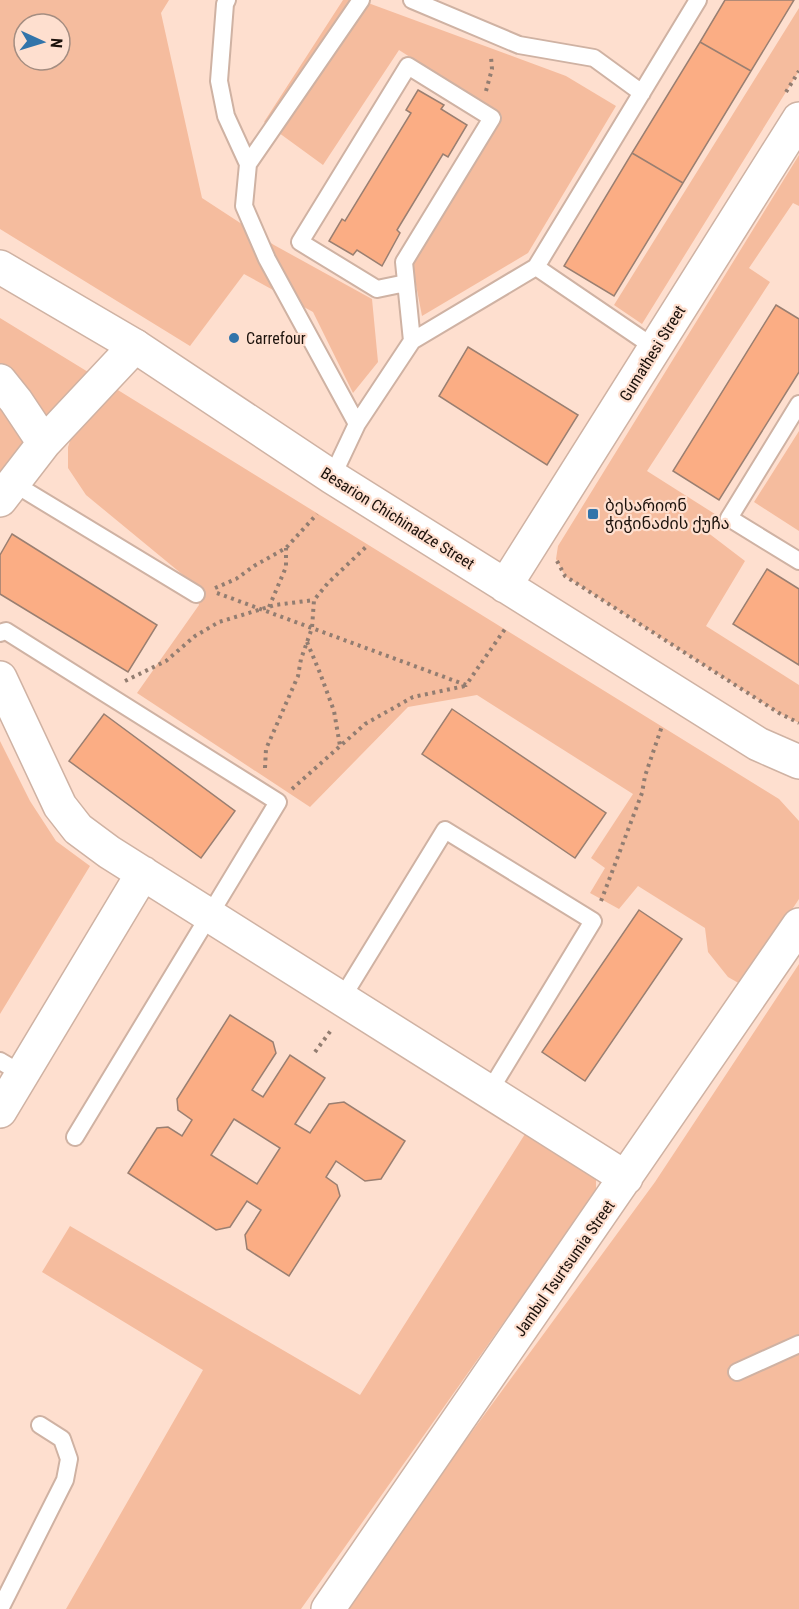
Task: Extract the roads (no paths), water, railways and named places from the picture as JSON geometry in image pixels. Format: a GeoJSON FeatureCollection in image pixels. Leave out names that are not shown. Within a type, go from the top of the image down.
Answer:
{"type":"FeatureCollection","features":[{"type":"Feature","properties":{"kind":"street","name":"Gumathesi Street"},"geometry":{"type":"LineString","coordinates":[[505,586],[799,118]]}},
{"type":"Feature","properties":{"kind":"street","name":"Besarion Chichinadze Street"},"geometry":{"type":"LineString","coordinates":[[0,267],[135,346],[332,477],[758,744],[799,762]]}},
{"type":"Feature","properties":{"kind":"street"},"geometry":{"type":"LineString","coordinates":[[7,491],[44,443],[135,346]]}},
{"type":"Feature","properties":{"kind":"street"},"geometry":{"type":"LineString","coordinates":[[0,381],[16,400],[44,443]]}},
{"type":"Feature","properties":{"kind":"street"},"geometry":{"type":"LineString","coordinates":[[0,678],[60,806],[78,829],[109,852],[626,1178]]}},
{"type":"Feature","properties":{"kind":"street"},"geometry":{"type":"LineString","coordinates":[[0,1111],[11,1067],[143,873]]}},
{"type":"Feature","properties":{"kind":"street","name":"Jambul Tsurtsumia Street"},"geometry":{"type":"LineString","coordinates":[[327,1609],[799,925]]}},
{"type":"Feature","properties":{"kind":"lane"},"geometry":{"type":"LineString","coordinates":[[227,0],[219,81],[226,116],[248,164]]}},
{"type":"Feature","properties":{"kind":"lane"},"geometry":{"type":"LineString","coordinates":[[357,424],[267,259],[244,206],[248,164],[361,0]]}},
{"type":"Feature","properties":{"kind":"lane"},"geometry":{"type":"LineString","coordinates":[[412,0],[519,45],[594,58],[642,93]]}},
{"type":"Feature","properties":{"kind":"lane"},"geometry":{"type":"LineString","coordinates":[[332,477],[357,424],[412,341],[536,267],[698,0]]}},
{"type":"Feature","properties":{"kind":"lane"},"geometry":{"type":"LineString","coordinates":[[406,283],[377,289],[300,242],[408,66],[492,118],[404,262],[412,341]]}},
{"type":"Feature","properties":{"kind":"lane"},"geometry":{"type":"LineString","coordinates":[[536,267],[655,348]]}},
{"type":"Feature","properties":{"kind":"lane"},"geometry":{"type":"LineString","coordinates":[[799,404],[729,518],[799,561]]}},
{"type":"Feature","properties":{"kind":"lane"},"geometry":{"type":"LineString","coordinates":[[7,491],[196,594]]}},
{"type":"Feature","properties":{"kind":"lane"},"geometry":{"type":"LineString","coordinates":[[0,633],[6,631],[278,802],[75,1137]]}},
{"type":"Feature","properties":{"kind":"lane"},"geometry":{"type":"LineString","coordinates":[[342,999],[444,830],[593,921],[489,1092]]}},
{"type":"Feature","properties":{"kind":"lane"},"geometry":{"type":"LineString","coordinates":[[737,1372],[799,1344]]}},
{"type":"Feature","properties":{"kind":"lane"},"geometry":{"type":"LineString","coordinates":[[0,1609],[65,1480],[69,1459],[62,1439],[40,1425]]}},
{"type":"Feature","properties":{"kind":"place","name":"Carrefour"},"geometry":{"type":"Point","coordinates":[234,338]}},
{"type":"Feature","properties":{"kind":"place","name":"ბესარიონ ჭიჭინაძის ქუჩა"},"geometry":{"type":"Point","coordinates":[593,514]}}]}
